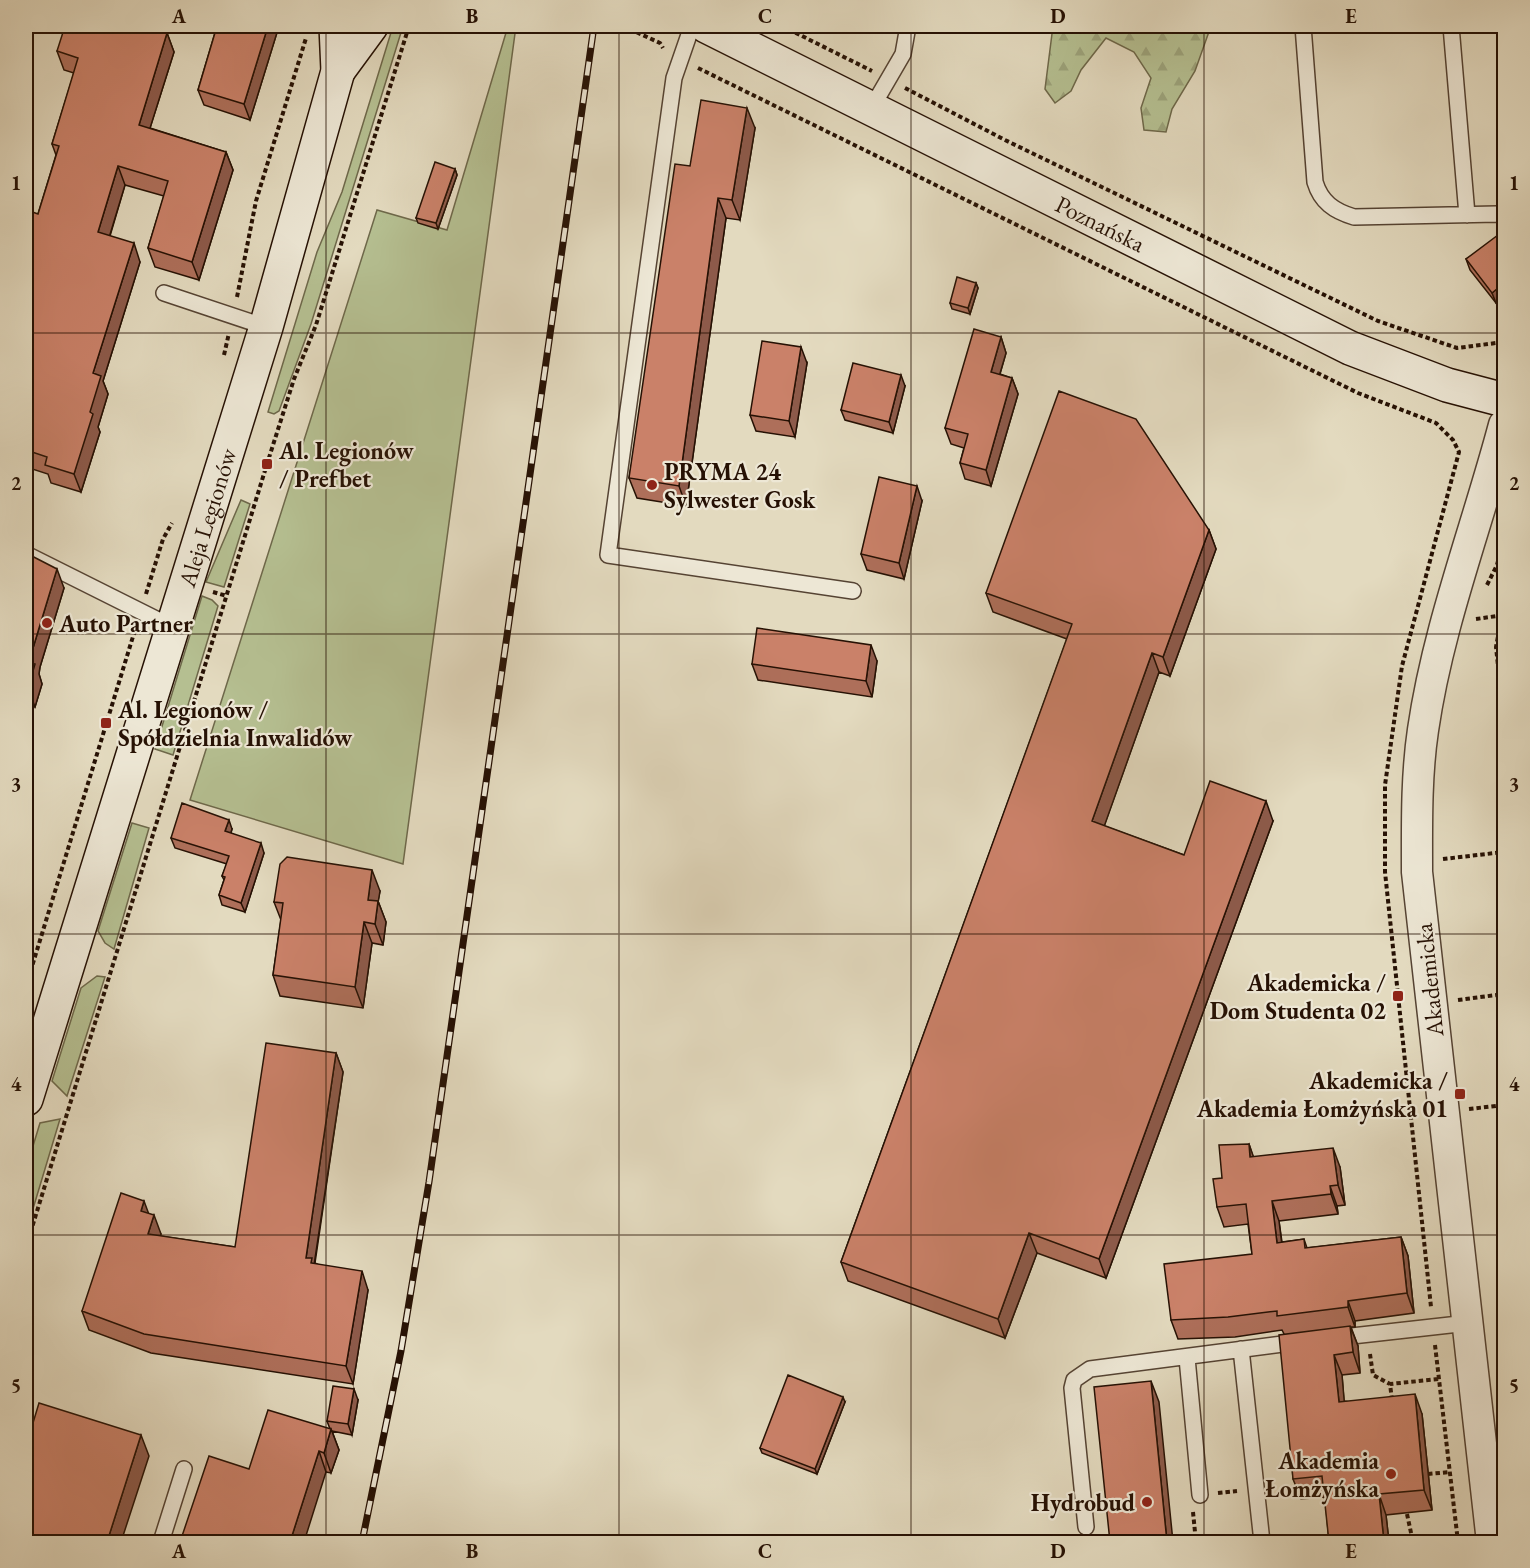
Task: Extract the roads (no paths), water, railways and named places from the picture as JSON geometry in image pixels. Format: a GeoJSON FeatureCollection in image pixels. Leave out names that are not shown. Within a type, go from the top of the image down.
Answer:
{"type":"FeatureCollection","features":[{"type":"Feature","properties":{"kind":"main road","name":"Aleja Legionów"},"geometry":{"type":"LineString","coordinates":[[26,1100],[266,327],[338,72],[371,26]]}},
{"type":"Feature","properties":{"kind":"main road","name":"Poznańska"},"geometry":{"type":"LineString","coordinates":[[706,26],[1350,348],[1446,385],[1504,400]]}},
{"type":"Feature","properties":{"kind":"main road","name":"Aleja Legionów"},"geometry":{"type":"LineString","coordinates":[[323,27],[338,72]]}},
{"type":"Feature","properties":{"kind":"street","name":"Akademicka"},"geometry":{"type":"LineString","coordinates":[[1492,1542],[1417,872],[1417,826],[1422,732],[1432,678],[1504,425]]}},
{"type":"Feature","properties":{"kind":"lane"},"geometry":{"type":"LineString","coordinates":[[692,26],[674,78],[608,555],[853,591]]}},
{"type":"Feature","properties":{"kind":"lane"},"geometry":{"type":"LineString","coordinates":[[871,110],[903,54],[908,26]]}},
{"type":"Feature","properties":{"kind":"lane"},"geometry":{"type":"LineString","coordinates":[[1303,26],[1315,182],[1319,194],[1339,213],[1354,217],[1504,216]]}},
{"type":"Feature","properties":{"kind":"lane"},"geometry":{"type":"LineString","coordinates":[[1451,26],[1467,215]]}},
{"type":"Feature","properties":{"kind":"lane"},"geometry":{"type":"LineString","coordinates":[[164,293],[233,314],[266,327]]}},
{"type":"Feature","properties":{"kind":"lane"},"geometry":{"type":"LineString","coordinates":[[26,554],[172,627]]}},
{"type":"Feature","properties":{"kind":"lane"},"geometry":{"type":"LineString","coordinates":[[1086,1527],[1072,1388],[1074,1380],[1090,1369],[1468,1323]]}},
{"type":"Feature","properties":{"kind":"lane"},"geometry":{"type":"LineString","coordinates":[[1241,1350],[1262,1542]]}},
{"type":"Feature","properties":{"kind":"lane"},"geometry":{"type":"LineString","coordinates":[[1187,1358],[1200,1495]]}},
{"type":"Feature","properties":{"kind":"lane"},"geometry":{"type":"LineString","coordinates":[[161,1542],[184,1469]]}},
{"type":"Feature","properties":{"kind":"railway"},"geometry":{"type":"LineString","coordinates":[[362,1542],[401,1351],[429,1182],[594,26]]}},
{"type":"Feature","properties":{"kind":"place","name":"Al. Legionów / Prefbet"},"geometry":{"type":"Point","coordinates":[267,464]}},
{"type":"Feature","properties":{"kind":"place","name":"PRYMA 24 Sylwester Gosk"},"geometry":{"type":"Point","coordinates":[652,485]}},
{"type":"Feature","properties":{"kind":"place","name":"Auto Partner"},"geometry":{"type":"Point","coordinates":[47,623]}},
{"type":"Feature","properties":{"kind":"place","name":"Al. Legionów / Spółdzielnia Inwalidów"},"geometry":{"type":"Point","coordinates":[106,723]}},
{"type":"Feature","properties":{"kind":"place","name":"Akademicka / Dom Studenta 02"},"geometry":{"type":"Point","coordinates":[1398,996]}},
{"type":"Feature","properties":{"kind":"place","name":"Akademicka / Akademia Łomżyńska 01"},"geometry":{"type":"Point","coordinates":[1460,1094]}},
{"type":"Feature","properties":{"kind":"place","name":"Akademia Łomżyńska"},"geometry":{"type":"Point","coordinates":[1391,1474]}},
{"type":"Feature","properties":{"kind":"place","name":"Hydrobud"},"geometry":{"type":"Point","coordinates":[1147,1502]}}]}
